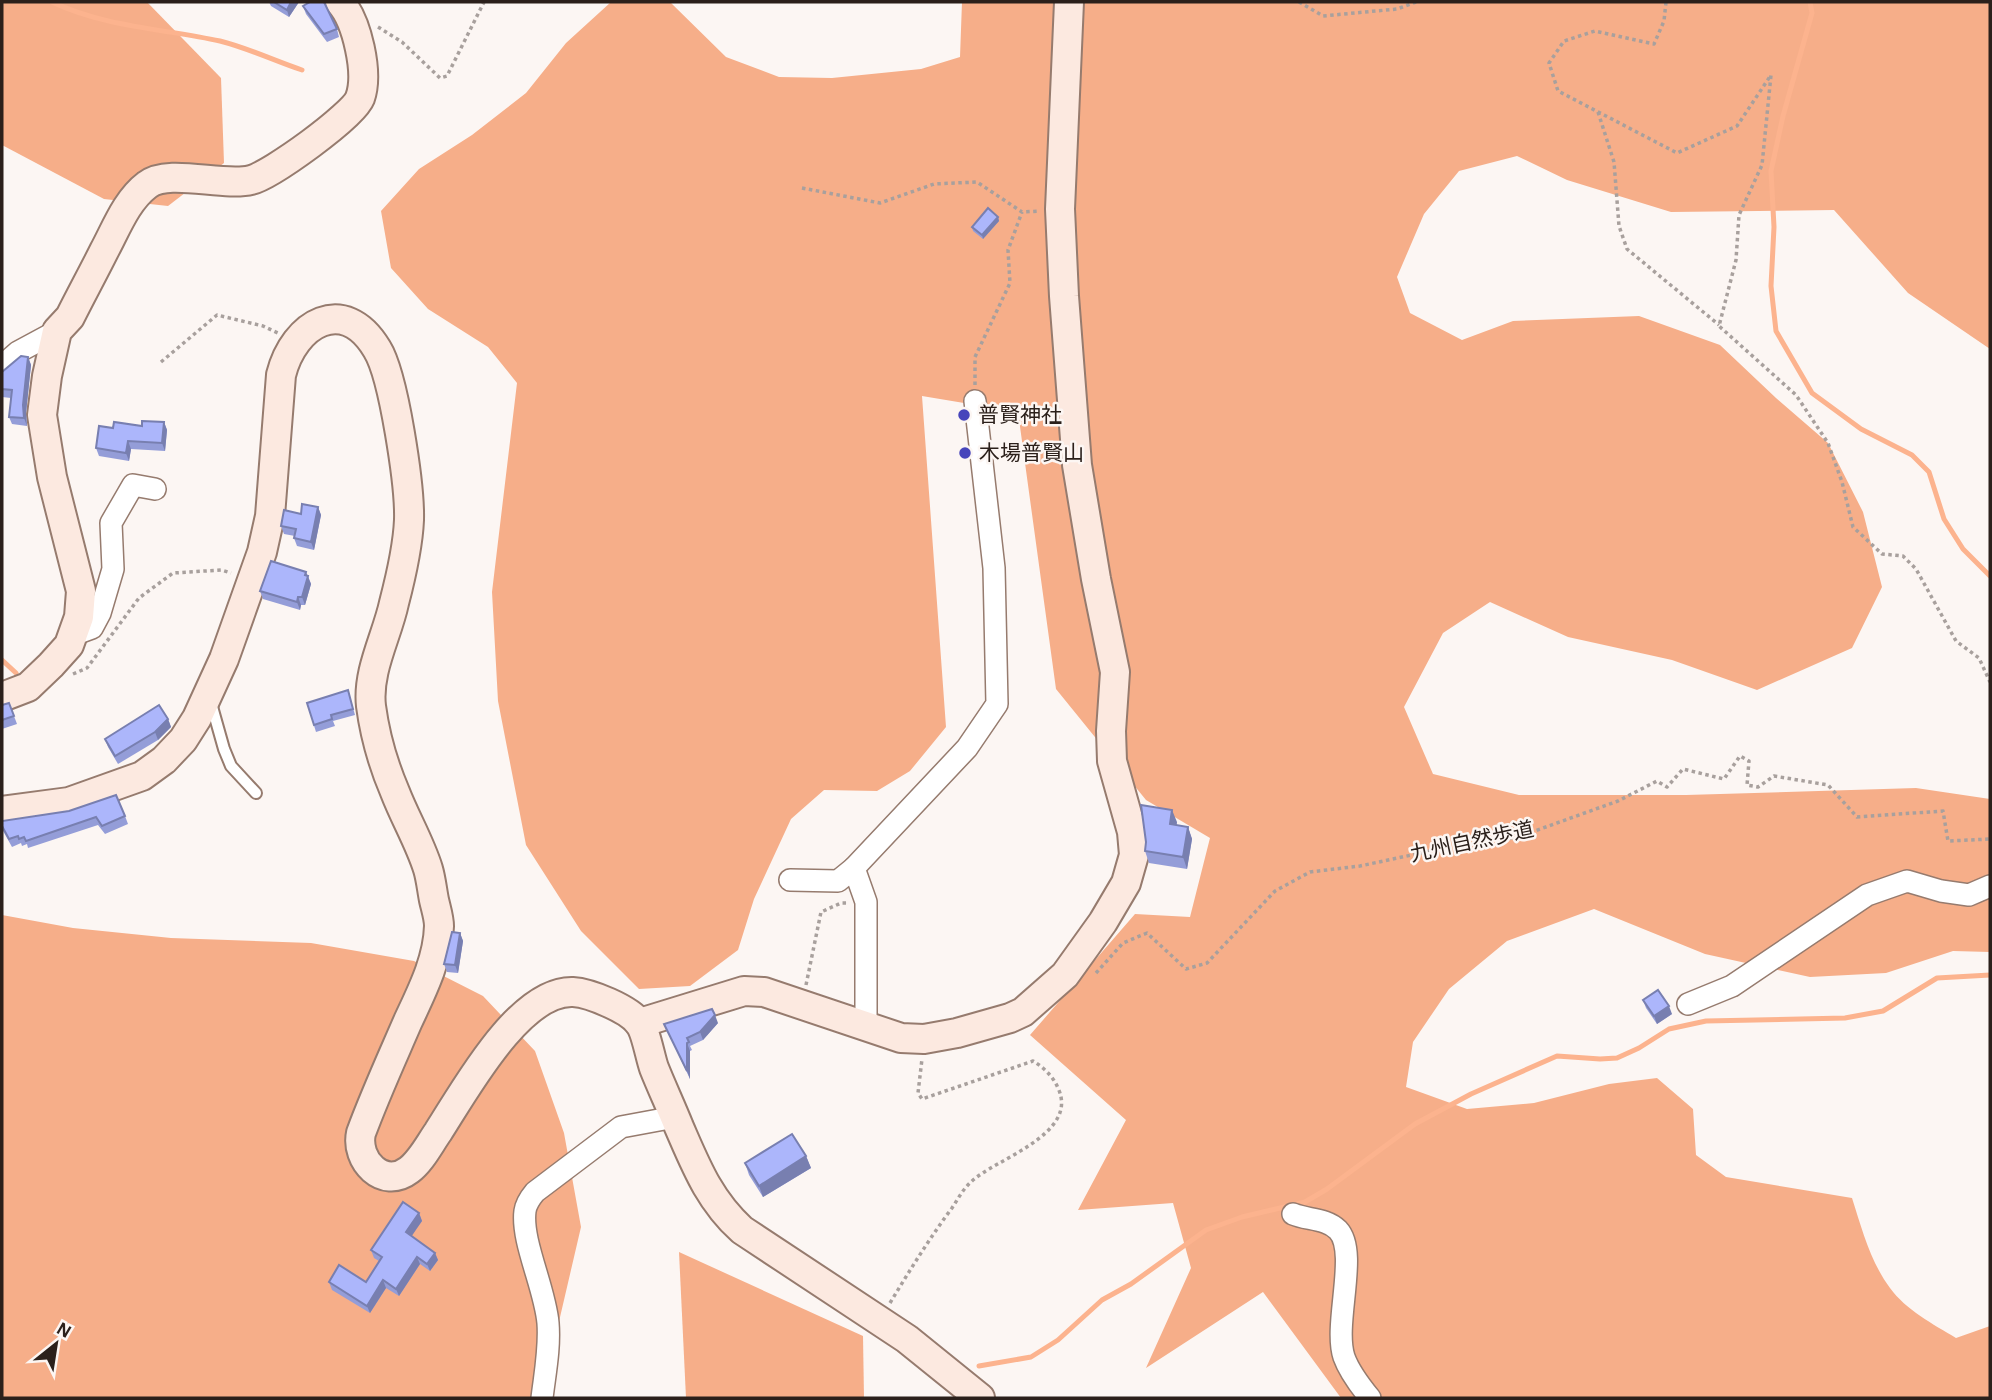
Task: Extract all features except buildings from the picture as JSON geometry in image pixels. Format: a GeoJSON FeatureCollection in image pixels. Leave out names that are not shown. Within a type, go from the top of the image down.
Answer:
{"type":"FeatureCollection","features":[{"type":"Feature","properties":{"kind":"street"},"geometry":{"type":"LineString","coordinates":[[2,366],[19,352],[57,331],[69,317],[125,211],[148,184],[163,177],[253,180],[292,156],[348,114],[359,99],[363,78],[361,54],[353,26],[340,2]]}},
{"type":"Feature","properties":{"kind":"street"},"geometry":{"type":"LineString","coordinates":[[640,1023],[744,991],[764,992],[901,1038],[924,1039],[957,1033],[1010,1018],[1023,1012],[1065,975],[1103,922],[1126,883],[1134,855],[1132,832],[1112,761],[1115,672],[1077,465],[1060,209],[1069,2]]}},
{"type":"Feature","properties":{"kind":"street"},"geometry":{"type":"LineString","coordinates":[[2,811],[69,802],[142,776],[164,760],[183,740],[197,718],[224,659],[253,579],[270,516],[281,375],[289,351],[311,326],[322,321],[335,320],[355,326],[372,341],[379,352],[391,394],[402,452],[408,520],[394,604],[374,674],[370,702],[376,741],[394,791],[428,869],[439,923],[437,945],[427,979],[361,1133],[358,1145],[363,1158],[381,1174],[394,1175],[407,1171],[423,1154],[496,1044],[525,1012],[545,999],[561,993],[573,992],[607,1000],[640,1023],[654,1068],[705,1186],[728,1218],[741,1230],[907,1339],[979,1398]]}},
{"type":"Feature","properties":{"kind":"street"},"geometry":{"type":"LineString","coordinates":[[2,697],[28,687],[44,672],[69,645],[79,617],[81,591],[52,477],[42,415],[57,331]]}},
{"type":"Feature","properties":{"kind":"street"},"geometry":{"type":"LineString","coordinates":[[790,880],[838,881],[854,868],[967,748],[997,705],[994,568],[975,401]]}},
{"type":"Feature","properties":{"kind":"street"},"geometry":{"type":"LineString","coordinates":[[72,635],[92,628],[100,614],[113,569],[111,523],[133,485],[155,489]]}},
{"type":"Feature","properties":{"kind":"street"},"geometry":{"type":"LineString","coordinates":[[854,868],[866,902],[866,1027]]}},
{"type":"Feature","properties":{"kind":"street"},"geometry":{"type":"LineString","coordinates":[[1688,1004],[1732,986],[1867,895],[1907,881],[1941,891],[1969,895],[1990,886]]}},
{"type":"Feature","properties":{"kind":"street"},"geometry":{"type":"LineString","coordinates":[[542,1398],[548,1354],[548,1324],[544,1298],[525,1230],[525,1209],[529,1200],[535,1192],[621,1127],[675,1117]]}},
{"type":"Feature","properties":{"kind":"street"},"geometry":{"type":"LineString","coordinates":[[1293,1214],[1324,1221],[1336,1228],[1345,1239],[1347,1256],[1342,1296],[1344,1356],[1370,1398]]}},
{"type":"Feature","properties":{"kind":"lane"},"geometry":{"type":"LineString","coordinates":[[209,693],[231,766],[256,793]]}},
{"type":"Feature","properties":{"kind":"path"},"geometry":{"type":"LineString","coordinates":[[374,24],[402,42],[440,78],[447,76],[484,2]]}},
{"type":"Feature","properties":{"kind":"path"},"geometry":{"type":"LineString","coordinates":[[1299,2],[1323,16],[1397,9],[1416,2]]}},
{"type":"Feature","properties":{"kind":"path"},"geometry":{"type":"LineString","coordinates":[[1666,2],[1664,21],[1654,44],[1595,31],[1564,41],[1549,64],[1558,91],[1676,153],[1737,126],[1770,75],[1762,165],[1740,215],[1736,260],[1719,326]]}},
{"type":"Feature","properties":{"kind":"path"},"geometry":{"type":"LineString","coordinates":[[1598,112],[1614,162],[1619,226],[1627,249],[1719,326],[1796,396],[1828,443],[1853,527],[1882,554],[1903,556],[1916,569],[1956,641],[1979,657],[1990,682]]}},
{"type":"Feature","properties":{"kind":"path"},"geometry":{"type":"LineString","coordinates":[[802,188],[880,203],[934,184],[977,182],[1022,212],[1060,209]]}},
{"type":"Feature","properties":{"kind":"path"},"geometry":{"type":"LineString","coordinates":[[975,401],[975,357],[1010,283],[1008,250],[1022,212]]}},
{"type":"Feature","properties":{"kind":"path"},"geometry":{"type":"LineString","coordinates":[[160,362],[217,315],[263,326],[296,341]]}},
{"type":"Feature","properties":{"kind":"path"},"geometry":{"type":"LineString","coordinates":[[44,672],[73,674],[87,668],[139,598],[173,573],[222,570],[253,579]]}},
{"type":"Feature","properties":{"kind":"path","name":"九州自然歩道"},"geometry":{"type":"LineString","coordinates":[[1087,982],[1123,943],[1147,933],[1186,969],[1207,963],[1275,891],[1310,872],[1360,866],[1434,850],[1518,837],[1618,801],[1657,780],[1667,788],[1683,769],[1724,779],[1740,756],[1749,761],[1747,785],[1758,787],[1774,776],[1828,785],[1857,817],[1943,811],[1948,841],[1990,839]]}},
{"type":"Feature","properties":{"kind":"path"},"geometry":{"type":"LineString","coordinates":[[801,1004],[821,912],[841,903],[866,902]]}},
{"type":"Feature","properties":{"kind":"path"},"geometry":{"type":"LineString","coordinates":[[879,1321],[926,1244],[971,1181],[1038,1141],[1055,1119],[1061,1105],[1062,1096],[1055,1082],[1041,1065],[1033,1061],[922,1098],[918,1093],[924,1039]]}},
{"type":"Feature","properties":{"kind":"shaded area"},"geometry":{"type":"Polygon","coordinates":[[[2,2],[147,2],[221,78],[224,163],[168,206],[104,199],[2,145],[2,2]]]}},
{"type":"Feature","properties":{"kind":"shaded area"},"geometry":{"type":"Polygon","coordinates":[[[611,2],[670,2],[726,57],[779,77],[832,78],[921,69],[960,57],[962,2],[1990,2],[1990,349],[1908,293],[1834,210],[1671,212],[1567,180],[1517,156],[1459,171],[1424,214],[1397,277],[1410,313],[1462,340],[1513,321],[1639,316],[1720,345],[1828,443],[1863,512],[1882,587],[1852,648],[1757,690],[1672,660],[1568,637],[1490,602],[1443,633],[1404,707],[1433,774],[1519,795],[1686,795],[1916,788],[1990,799],[1990,952],[1953,951],[1886,973],[1810,977],[1705,954],[1594,909],[1507,941],[1449,989],[1413,1042],[1406,1087],[1467,1109],[1534,1103],[1609,1084],[1657,1078],[1693,1109],[1696,1155],[1726,1177],[1852,1198],[1877,1267],[1896,1296],[1920,1316],[1956,1338],[1990,1326],[1990,1398],[1341,1398],[1263,1292],[1146,1368],[1191,1268],[1173,1203],[1078,1210],[1126,1120],[1030,1035],[1135,914],[1190,917],[1210,838],[1146,800],[1056,689],[1018,412],[922,396],[946,727],[910,771],[877,791],[824,790],[791,819],[754,899],[738,950],[690,986],[639,989],[581,931],[526,845],[498,701],[492,592],[517,383],[488,347],[428,309],[391,268],[381,211],[419,169],[472,135],[526,93],[566,43],[611,2]]]}},
{"type":"Feature","properties":{"kind":"shaded area"},"geometry":{"type":"Polygon","coordinates":[[[2,915],[73,928],[171,938],[311,943],[414,961],[483,996],[535,1051],[564,1133],[581,1227],[554,1343],[548,1398],[2,1398],[2,915]]]}},
{"type":"Feature","properties":{"kind":"shaded area"},"geometry":{"type":"Polygon","coordinates":[[[679,1252],[863,1336],[864,1398],[686,1398],[679,1252]]]}},
{"type":"Feature","properties":{"kind":"waterway"},"geometry":{"type":"LineString","coordinates":[[52,2],[114,22],[220,41],[302,70]]}},
{"type":"Feature","properties":{"kind":"waterway"},"geometry":{"type":"LineString","coordinates":[[1810,2],[1812,13],[1783,116],[1771,171],[1774,227],[1771,286],[1776,331],[1812,393],[1861,429],[1912,455],[1929,472],[1944,519],[1963,549],[1990,576]]}},
{"type":"Feature","properties":{"kind":"waterway"},"geometry":{"type":"LineString","coordinates":[[2,660],[16,673]]}},
{"type":"Feature","properties":{"kind":"waterway"},"geometry":{"type":"LineString","coordinates":[[979,1366],[1031,1357],[1058,1340],[1102,1300],[1131,1284],[1206,1230],[1242,1217],[1305,1202],[1327,1189],[1415,1124],[1471,1094],[1557,1056],[1617,1058],[1669,1029],[1706,1021],[1845,1018],[1883,1011],[1937,978],[1990,975]]}},
{"type":"Feature","properties":{"kind":"place","name":"普賢神社"},"geometry":{"type":"Point","coordinates":[964,415]}},
{"type":"Feature","properties":{"kind":"place","name":"木場普賢山"},"geometry":{"type":"Point","coordinates":[965,453]}}]}
